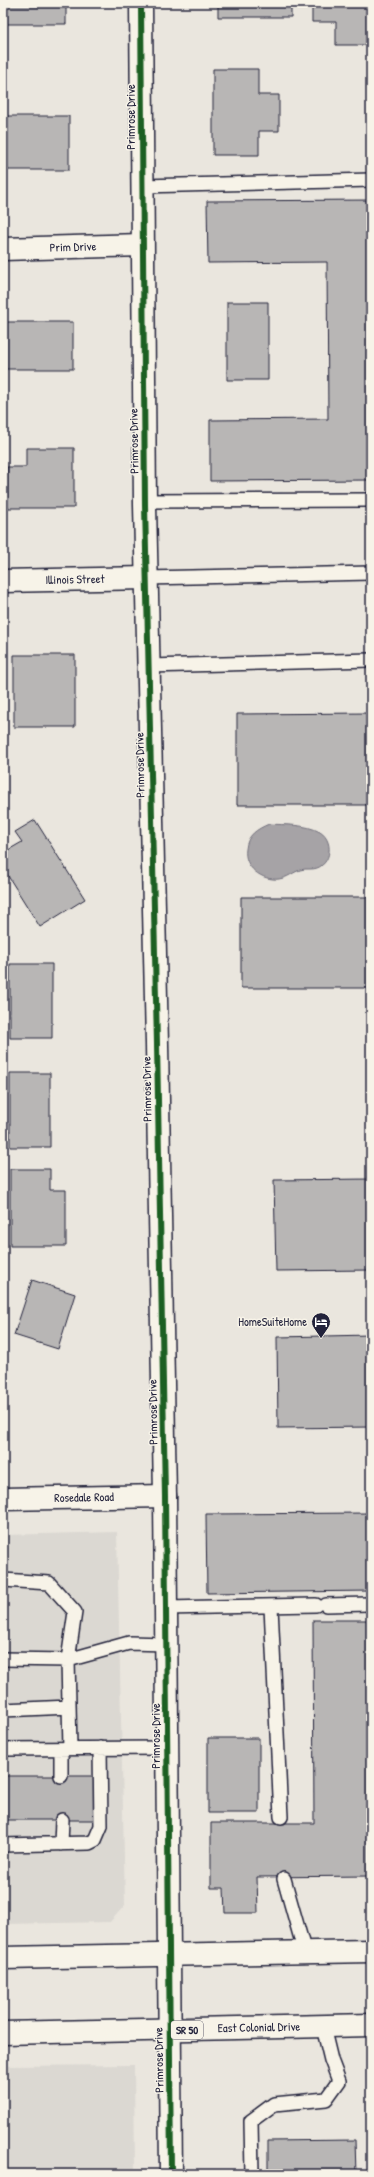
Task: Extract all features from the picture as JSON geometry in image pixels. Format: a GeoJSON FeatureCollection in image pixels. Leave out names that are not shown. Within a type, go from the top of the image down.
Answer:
{"type":"FeatureCollection","features":[{"type":"Feature","properties":{"kind":"main road","name":"Primrose Drive"},"geometry":{"type":"LineString","coordinates":[[141,3],[146,578],[165,1496],[171,2174]]}},
{"type":"Feature","properties":{"kind":"main road","name":"Prim Drive"},"geometry":{"type":"LineString","coordinates":[[3,249],[142,245]]}},
{"type":"Feature","properties":{"kind":"main road","name":"Illinois Street"},"geometry":{"type":"LineString","coordinates":[[3,581],[146,578]]}},
{"type":"Feature","properties":{"kind":"main road","name":"Rosedale Road"},"geometry":{"type":"LineString","coordinates":[[3,1498],[165,1496]]}},
{"type":"Feature","properties":{"kind":"main road"},"geometry":{"type":"LineString","coordinates":[[3,1958],[371,1951]]}},
{"type":"Feature","properties":{"kind":"main road","name":"East Colonial Drive"},"geometry":{"type":"LineString","coordinates":[[3,2033],[371,2025]]}},
{"type":"Feature","properties":{"kind":"lane"},"geometry":{"type":"LineString","coordinates":[[142,186],[371,180]]}},
{"type":"Feature","properties":{"kind":"lane"},"geometry":{"type":"LineString","coordinates":[[146,501],[371,500]]}},
{"type":"Feature","properties":{"kind":"lane"},"geometry":{"type":"LineString","coordinates":[[146,578],[371,573]]}},
{"type":"Feature","properties":{"kind":"lane"},"geometry":{"type":"LineString","coordinates":[[149,666],[371,660]]}},
{"type":"Feature","properties":{"kind":"lane"},"geometry":{"type":"LineString","coordinates":[[3,1580],[48,1583],[75,1612],[68,1660],[69,1707],[61,1776]]}},
{"type":"Feature","properties":{"kind":"lane"},"geometry":{"type":"LineString","coordinates":[[166,1608],[369,1604]]}},
{"type":"Feature","properties":{"kind":"lane"},"geometry":{"type":"LineString","coordinates":[[271,1607],[281,1817]]}},
{"type":"Feature","properties":{"kind":"lane"},"geometry":{"type":"LineString","coordinates":[[3,1659],[68,1660],[129,1643],[166,1644]]}},
{"type":"Feature","properties":{"kind":"lane"},"geometry":{"type":"LineString","coordinates":[[3,1710],[69,1707]]}},
{"type":"Feature","properties":{"kind":"lane"},"geometry":{"type":"LineString","coordinates":[[3,1845],[89,1843],[95,1840],[100,1833],[102,1826],[100,1748]]}},
{"type":"Feature","properties":{"kind":"lane"},"geometry":{"type":"LineString","coordinates":[[3,1749],[167,1748]]}},
{"type":"Feature","properties":{"kind":"lane"},"geometry":{"type":"LineString","coordinates":[[61,1844],[62,1820]]}},
{"type":"Feature","properties":{"kind":"lane"},"geometry":{"type":"LineString","coordinates":[[284,1879],[305,1953]]}},
{"type":"Feature","properties":{"kind":"lane"},"geometry":{"type":"LineString","coordinates":[[252,2174],[251,2122],[274,2104],[326,2099],[339,2082],[331,2060],[323,2026]]}},
{"type":"Feature","properties":{"kind":"shaded area"},"geometry":{"type":"Polygon","coordinates":[[[269,824],[302,826],[320,832],[328,842],[329,848],[326,860],[317,868],[297,871],[279,879],[266,878],[255,872],[246,856],[248,840],[253,833],[269,824]]]}},
{"type":"Feature","properties":{"kind":"shaded area"},"geometry":{"type":"Polygon","coordinates":[[[117,1532],[125,1905],[110,1922],[3,1924],[3,1535],[117,1532]]]}},
{"type":"Feature","properties":{"kind":"shaded area"},"geometry":{"type":"Polygon","coordinates":[[[134,2065],[135,2174],[3,2174],[3,2066],[134,2065]]]}},
{"type":"Feature","properties":{"kind":"building"},"geometry":{"type":"Polygon","coordinates":[[[3,3],[66,3],[66,24],[3,24],[3,3]]]}},
{"type":"Feature","properties":{"kind":"building"},"geometry":{"type":"Polygon","coordinates":[[[218,3],[291,3],[291,17],[218,17],[218,3]]]}},
{"type":"Feature","properties":{"kind":"building"},"geometry":{"type":"Polygon","coordinates":[[[312,3],[371,3],[371,45],[336,45],[336,22],[312,22],[312,3]]]}},
{"type":"Feature","properties":{"kind":"building"},"geometry":{"type":"Polygon","coordinates":[[[213,69],[258,69],[258,95],[279,95],[279,131],[259,131],[259,155],[213,155],[213,69]]]}},
{"type":"Feature","properties":{"kind":"building"},"geometry":{"type":"Polygon","coordinates":[[[5,116],[69,116],[69,170],[5,170],[5,116]]]}},
{"type":"Feature","properties":{"kind":"building"},"geometry":{"type":"Polygon","coordinates":[[[371,200],[371,480],[210,481],[210,420],[328,419],[327,262],[208,263],[207,201],[371,200]]]}},
{"type":"Feature","properties":{"kind":"building"},"geometry":{"type":"Polygon","coordinates":[[[227,302],[268,302],[268,380],[227,380],[227,302]]]}},
{"type":"Feature","properties":{"kind":"building"},"geometry":{"type":"Polygon","coordinates":[[[3,322],[73,322],[73,369],[3,369],[3,322]]]}},
{"type":"Feature","properties":{"kind":"building"},"geometry":{"type":"Polygon","coordinates":[[[26,448],[74,448],[74,508],[7,508],[7,467],[26,467],[26,448]]]}},
{"type":"Feature","properties":{"kind":"building"},"geometry":{"type":"Polygon","coordinates":[[[14,655],[75,655],[75,727],[14,727],[14,655]]]}},
{"type":"Feature","properties":{"kind":"building"},"geometry":{"type":"Polygon","coordinates":[[[371,713],[371,805],[237,805],[237,714],[371,713]]]}},
{"type":"Feature","properties":{"kind":"building"},"geometry":{"type":"Polygon","coordinates":[[[35,820],[85,899],[40,927],[3,868],[3,853],[22,842],[15,832],[35,820]]]}},
{"type":"Feature","properties":{"kind":"building"},"geometry":{"type":"Polygon","coordinates":[[[241,897],[371,897],[371,988],[241,988],[241,897]]]}},
{"type":"Feature","properties":{"kind":"building"},"geometry":{"type":"Polygon","coordinates":[[[10,964],[52,964],[52,1038],[10,1038],[10,964]]]}},
{"type":"Feature","properties":{"kind":"building"},"geometry":{"type":"Polygon","coordinates":[[[10,1073],[50,1073],[50,1147],[10,1147],[10,1073]]]}},
{"type":"Feature","properties":{"kind":"building"},"geometry":{"type":"Polygon","coordinates":[[[10,1169],[50,1169],[50,1190],[66,1190],[66,1246],[10,1246],[10,1169]]]}},
{"type":"Feature","properties":{"kind":"building"},"geometry":{"type":"Polygon","coordinates":[[[371,1179],[371,1270],[276,1271],[274,1180],[371,1179]]]}},
{"type":"Feature","properties":{"kind":"building"},"geometry":{"type":"Polygon","coordinates":[[[32,1280],[75,1294],[58,1349],[14,1335],[32,1280]]]}},
{"type":"Feature","properties":{"kind":"building"},"geometry":{"type":"Polygon","coordinates":[[[371,1335],[371,1427],[278,1428],[277,1337],[371,1335]]]}},
{"type":"Feature","properties":{"kind":"building"},"geometry":{"type":"Polygon","coordinates":[[[371,1513],[371,1591],[207,1593],[206,1514],[371,1513]]]}},
{"type":"Feature","properties":{"kind":"building"},"geometry":{"type":"Polygon","coordinates":[[[313,1620],[371,1620],[371,1876],[257,1877],[258,1913],[225,1913],[224,1888],[211,1888],[211,1823],[314,1823],[313,1620]]]}},
{"type":"Feature","properties":{"kind":"building"},"geometry":{"type":"Polygon","coordinates":[[[208,1738],[259,1738],[259,1813],[208,1813],[208,1738]]]}},
{"type":"Feature","properties":{"kind":"building"},"geometry":{"type":"Polygon","coordinates":[[[3,1776],[97,1776],[97,1820],[3,1820],[3,1776]]]}},
{"type":"Feature","properties":{"kind":"building"},"geometry":{"type":"Polygon","coordinates":[[[355,2140],[356,2174],[268,2174],[268,2141],[355,2140]]]}},
{"type":"Feature","properties":{"kind":"cycle path"},"geometry":{"type":"LineString","coordinates":[[141,3],[145,505],[165,1496],[171,2174]]}},
{"type":"Feature","properties":{"kind":"place","name":"HomeSuiteHome"},"geometry":{"type":"Point","coordinates":[321,1339]}}]}
